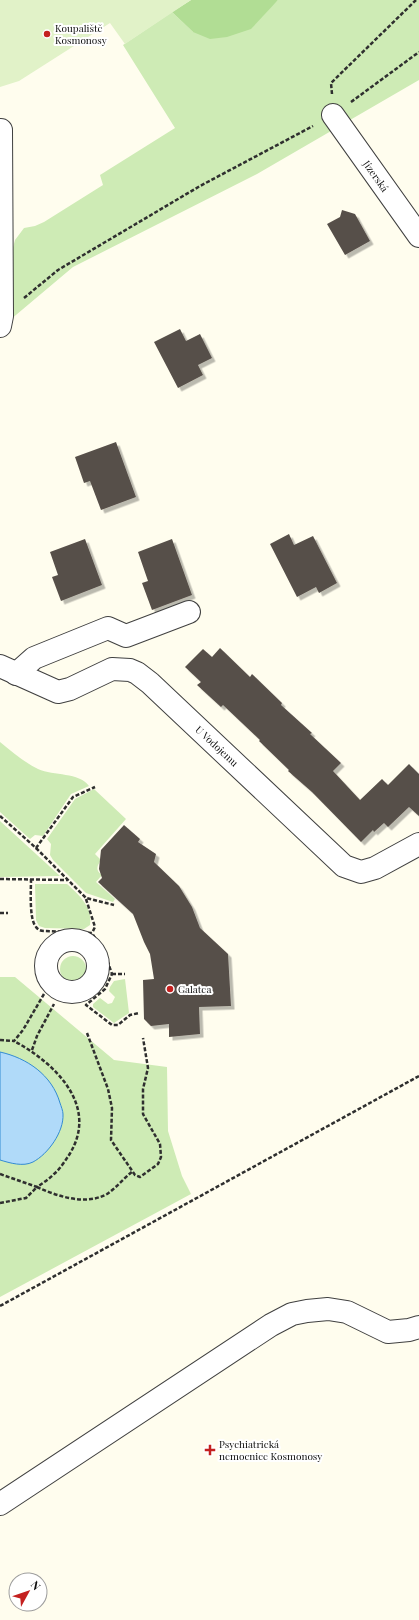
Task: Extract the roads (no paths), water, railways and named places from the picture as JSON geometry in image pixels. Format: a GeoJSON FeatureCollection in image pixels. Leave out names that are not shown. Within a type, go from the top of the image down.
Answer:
{"type":"FeatureCollection","features":[{"type":"Feature","properties":{"kind":"street","name":"Jizerská"},"geometry":{"type":"LineString","coordinates":[[333,115],[419,236]]}},
{"type":"Feature","properties":{"kind":"street"},"geometry":{"type":"LineString","coordinates":[[1,130],[1,321]]}},
{"type":"Feature","properties":{"kind":"street"},"geometry":{"type":"LineString","coordinates":[[8,670],[108,628],[126,636],[189,612]]}},
{"type":"Feature","properties":{"kind":"street","name":"U Vodojemu"},"geometry":{"type":"LineString","coordinates":[[8,670],[58,692],[70,689],[112,669],[121,668],[137,673],[156,689],[344,866],[361,872],[375,868],[419,844]]}},
{"type":"Feature","properties":{"kind":"street"},"geometry":{"type":"LineString","coordinates":[[0,1504],[271,1325],[292,1314],[307,1310],[328,1309],[347,1312],[388,1332],[409,1330],[419,1327]]}},
{"type":"Feature","properties":{"kind":"water"},"geometry":{"type":"Polygon","coordinates":[[[0,1052],[29,1063],[45,1076],[56,1093],[62,1110],[63,1121],[58,1135],[44,1154],[33,1162],[16,1164],[0,1160],[0,1052]]]}},
{"type":"Feature","properties":{"kind":"place","name":"Koupaliště Kosmonosy"},"geometry":{"type":"Point","coordinates":[47,34]}},
{"type":"Feature","properties":{"kind":"place","name":"Galatea"},"geometry":{"type":"Point","coordinates":[170,989]}},
{"type":"Feature","properties":{"kind":"place","name":"Psychiatrická nemocnice Kosmonosy"},"geometry":{"type":"Point","coordinates":[210,1450]}}]}
